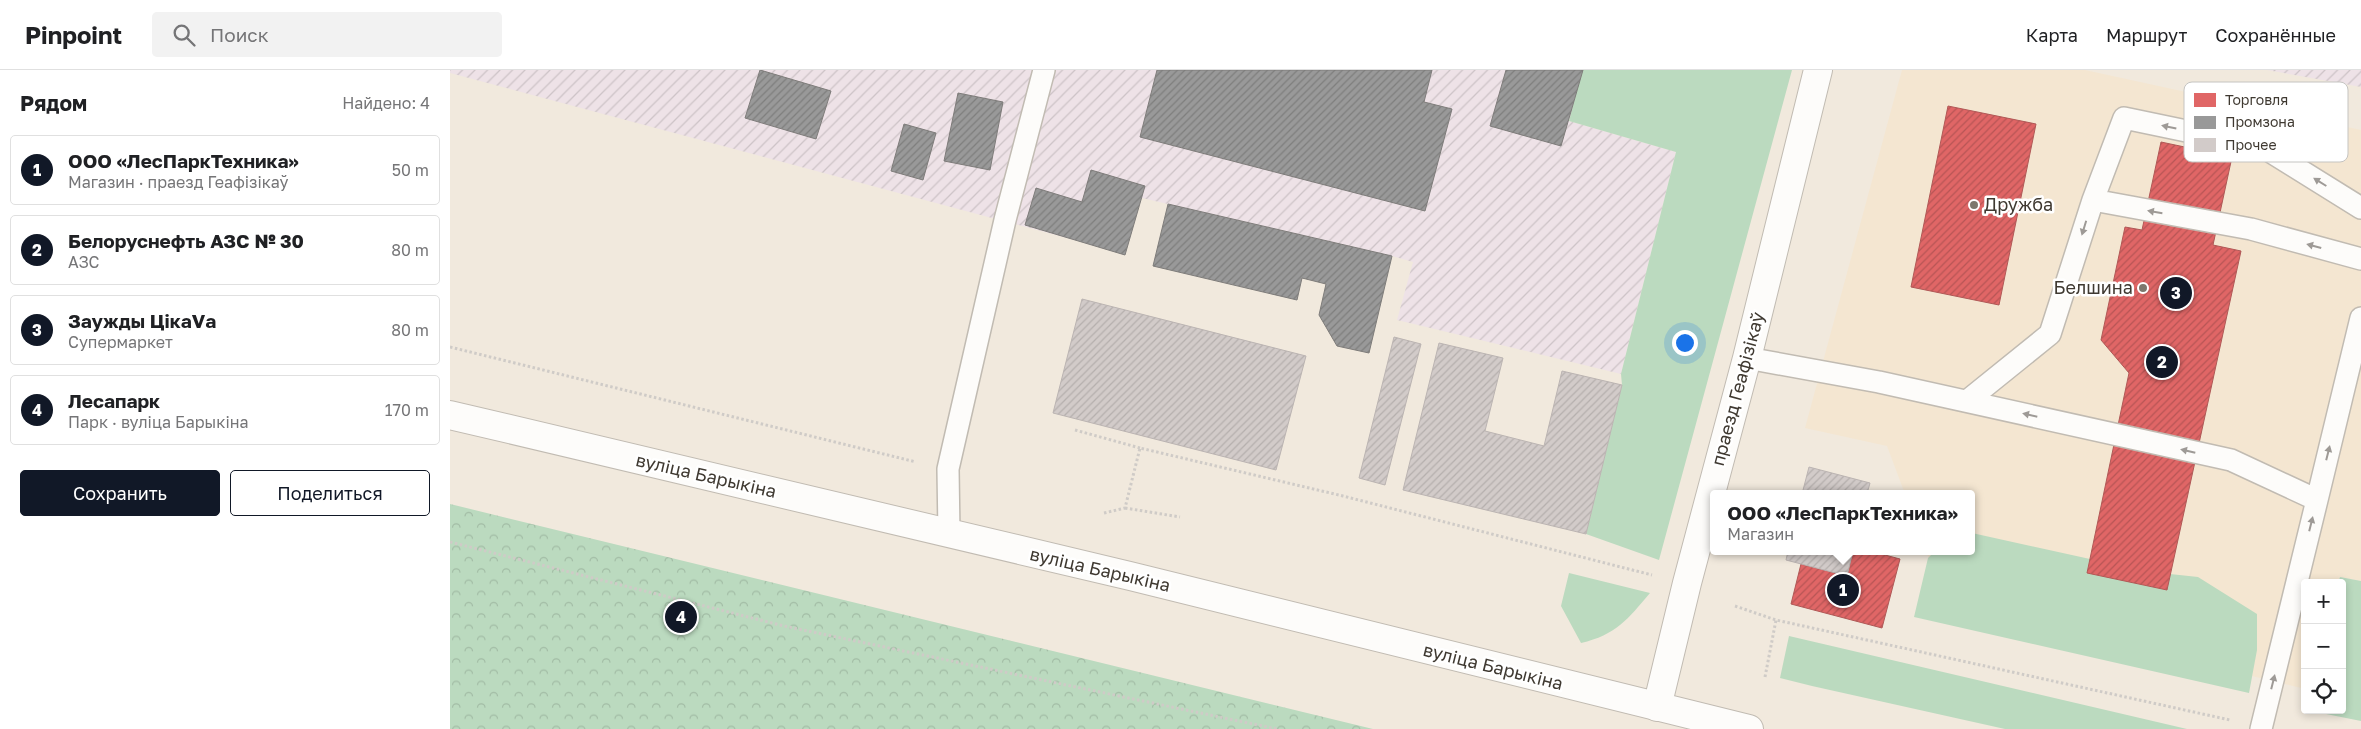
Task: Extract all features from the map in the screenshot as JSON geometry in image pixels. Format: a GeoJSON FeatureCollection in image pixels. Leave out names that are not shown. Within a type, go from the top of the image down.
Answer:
{"type":"FeatureCollection","features":[{"type":"Feature","properties":{"kind":"main road","name":"праезд Геафізікаў"},"geometry":{"type":"LineString","coordinates":[[1711,490],[1747,358],[1818,70]]}},
{"type":"Feature","properties":{"kind":"main road","name":"вуліца Барыкіна"},"geometry":{"type":"LineString","coordinates":[[450,415],[1130,576],[1749,729]]}},
{"type":"Feature","properties":{"kind":"main road","name":"праезд Геафізікаў"},"geometry":{"type":"LineString","coordinates":[[1657,707],[1686,583],[1710,494]]}},
{"type":"Feature","properties":{"kind":"lane"},"geometry":{"type":"LineString","coordinates":[[949,534],[948,469],[1005,220],[1044,70]]}},
{"type":"Feature","properties":{"kind":"lane"},"geometry":{"type":"LineString","coordinates":[[1967,401],[2050,334],[2092,200],[2124,118],[2184,130]]}},
{"type":"Feature","properties":{"kind":"lane"},"geometry":{"type":"LineString","coordinates":[[2288,162],[2361,208]]}},
{"type":"Feature","properties":{"kind":"lane"},"geometry":{"type":"LineString","coordinates":[[2092,200],[2251,230],[2361,259]]}},
{"type":"Feature","properties":{"kind":"lane"},"geometry":{"type":"LineString","coordinates":[[2262,728],[2361,318]]}},
{"type":"Feature","properties":{"kind":"lane"},"geometry":{"type":"LineString","coordinates":[[1747,358],[1879,382],[2231,460],[2317,500]]}},
{"type":"Feature","properties":{"kind":"path"},"geometry":{"type":"LineString","coordinates":[[450,347],[948,469]]}},
{"type":"Feature","properties":{"kind":"path"},"geometry":{"type":"LineString","coordinates":[[1075,430],[1140,448],[1343,496],[1654,575]]}},
{"type":"Feature","properties":{"kind":"path"},"geometry":{"type":"LineString","coordinates":[[1125,508],[1140,448]]}},
{"type":"Feature","properties":{"kind":"path"},"geometry":{"type":"LineString","coordinates":[[1104,512],[1125,508],[1180,517]]}},
{"type":"Feature","properties":{"kind":"path"},"geometry":{"type":"LineString","coordinates":[[450,542],[784,626],[1277,729]]}},
{"type":"Feature","properties":{"kind":"path"},"geometry":{"type":"LineString","coordinates":[[1735,606],[1776,620],[2262,728]]}},
{"type":"Feature","properties":{"kind":"path"},"geometry":{"type":"LineString","coordinates":[[1765,677],[1776,620]]}},
{"type":"Feature","properties":{"kind":"shaded area"},"geometry":{"type":"Polygon","coordinates":[[[450,70],[1583,70],[1569,121],[1676,152],[1621,374],[1397,320],[1413,262],[1392,256],[1142,198],[1097,246],[450,73],[450,70]]]}},
{"type":"Feature","properties":{"kind":"shaded area"},"geometry":{"type":"Polygon","coordinates":[[[1902,70],[2085,70],[2184,92],[2184,162],[2348,162],[2348,127],[2361,130],[2361,581],[2340,577],[2339,579],[2301,579],[2301,688],[2252,676],[1949,613],[1927,555],[1975,555],[1975,490],[1904,490],[1887,446],[1805,428],[1902,70]]]}},
{"type":"Feature","properties":{"kind":"shaded area"},"geometry":{"type":"Polygon","coordinates":[[[2267,70],[2361,70],[2361,87],[2348,85],[2348,82],[2333,82],[2267,70]]]}},
{"type":"Feature","properties":{"kind":"green space"},"geometry":{"type":"Polygon","coordinates":[[[1582,70],[1792,70],[1659,560],[1586,534],[1622,385],[1621,374],[1676,152],[1569,121],[1582,70]]]}},
{"type":"Feature","properties":{"kind":"green space"},"geometry":{"type":"Polygon","coordinates":[[[450,504],[1373,729],[450,729],[450,504]]]}},
{"type":"Feature","properties":{"kind":"green space"},"geometry":{"type":"Polygon","coordinates":[[[1975,534],[2090,559],[2087,573],[2167,590],[2170,574],[2198,577],[2257,614],[2257,650],[2249,693],[1914,617],[1928,558],[1931,555],[1975,555],[1975,534]]]}},
{"type":"Feature","properties":{"kind":"green space"},"geometry":{"type":"Polygon","coordinates":[[[1569,573],[1650,593],[1628,618],[1612,631],[1593,640],[1581,643],[1561,606],[1569,573]]]}},
{"type":"Feature","properties":{"kind":"green space"},"geometry":{"type":"Polygon","coordinates":[[[2340,577],[2361,581],[2361,721],[2326,714],[2346,714],[2346,579],[2339,579],[2340,577]]]}},
{"type":"Feature","properties":{"kind":"green space"},"geometry":{"type":"Polygon","coordinates":[[[1789,636],[2187,729],[2005,729],[1812,686],[1780,678],[1789,636]]]}},
{"type":"Feature","properties":{"kind":"building: Торговля","name":"Дружба"},"geometry":{"type":"Polygon","coordinates":[[[1948,106],[2036,124],[1999,305],[1911,287],[1948,106]]]}},
{"type":"Feature","properties":{"kind":"building: Торговля"},"geometry":{"type":"Polygon","coordinates":[[[2161,142],[2184,147],[2184,162],[2231,162],[2213,245],[2241,251],[2167,590],[2087,573],[2129,373],[2101,340],[2125,227],[2142,230],[2161,142]]]}},
{"type":"Feature","properties":{"kind":"building: Торговля"},"geometry":{"type":"Polygon","coordinates":[[[1852,555],[1885,555],[1900,559],[1882,628],[1791,604],[1801,564],[1847,576],[1852,555]]]}},
{"type":"Feature","properties":{"kind":"building: Промзона"},"geometry":{"type":"Polygon","coordinates":[[[760,70],[831,91],[816,139],[745,118],[760,70]]]}},
{"type":"Feature","properties":{"kind":"building: Промзона"},"geometry":{"type":"Polygon","coordinates":[[[1157,70],[1432,70],[1424,102],[1452,109],[1425,211],[1140,137],[1157,70]]]}},
{"type":"Feature","properties":{"kind":"building: Промзона"},"geometry":{"type":"Polygon","coordinates":[[[1506,70],[1583,70],[1561,146],[1490,126],[1506,70]]]}},
{"type":"Feature","properties":{"kind":"building: Промзона"},"geometry":{"type":"Polygon","coordinates":[[[958,93],[1003,102],[990,170],[944,161],[958,93]]]}},
{"type":"Feature","properties":{"kind":"building: Промзона"},"geometry":{"type":"Polygon","coordinates":[[[904,124],[936,133],[923,180],[891,171],[904,124]]]}},
{"type":"Feature","properties":{"kind":"building: Промзона"},"geometry":{"type":"Polygon","coordinates":[[[1091,170],[1145,186],[1125,255],[1025,225],[1036,188],[1082,202],[1091,170]]]}},
{"type":"Feature","properties":{"kind":"building: Промзона"},"geometry":{"type":"Polygon","coordinates":[[[1168,204],[1392,256],[1369,353],[1337,346],[1319,315],[1326,284],[1302,278],[1297,300],[1153,266],[1168,204]]]}},
{"type":"Feature","properties":{"kind":"building: Прочее"},"geometry":{"type":"Polygon","coordinates":[[[1082,299],[1306,356],[1276,470],[1053,413],[1082,299]]]}},
{"type":"Feature","properties":{"kind":"building: Прочее"},"geometry":{"type":"Polygon","coordinates":[[[1394,337],[1421,344],[1385,485],[1359,478],[1394,337]]]}},
{"type":"Feature","properties":{"kind":"building: Прочее"},"geometry":{"type":"Polygon","coordinates":[[[1439,343],[1503,358],[1485,431],[1544,446],[1562,371],[1622,385],[1586,534],[1403,490],[1439,343]]]}},
{"type":"Feature","properties":{"kind":"building: Прочее"},"geometry":{"type":"Polygon","coordinates":[[[1809,467],[1870,483],[1868,490],[1803,490],[1809,467]]]}},
{"type":"Feature","properties":{"kind":"building: Прочее"},"geometry":{"type":"Polygon","coordinates":[[[1787,555],[1852,555],[1847,576],[1786,560],[1787,555]]]}},
{"type":"Feature","properties":{"kind":"place","name":"Дружба"},"geometry":{"type":"Point","coordinates":[1974,205]}},
{"type":"Feature","properties":{"kind":"place","name":"Белшина"},"geometry":{"type":"Point","coordinates":[2143,288]}},
{"type":"Feature","properties":{"kind":"place","name":"Заужды ЦікаVа"},"geometry":{"type":"Point","coordinates":[2176,293]}},
{"type":"Feature","properties":{"kind":"place","name":"Белоруснефть АЗС № 30"},"geometry":{"type":"Point","coordinates":[2162,362]}},
{"type":"Feature","properties":{"kind":"place","name":"ООО «ЛесПаркТехника»"},"geometry":{"type":"Point","coordinates":[1843,590]}},
{"type":"Feature","properties":{"kind":"place","name":"Лесапарк"},"geometry":{"type":"Point","coordinates":[681,617]}}]}
